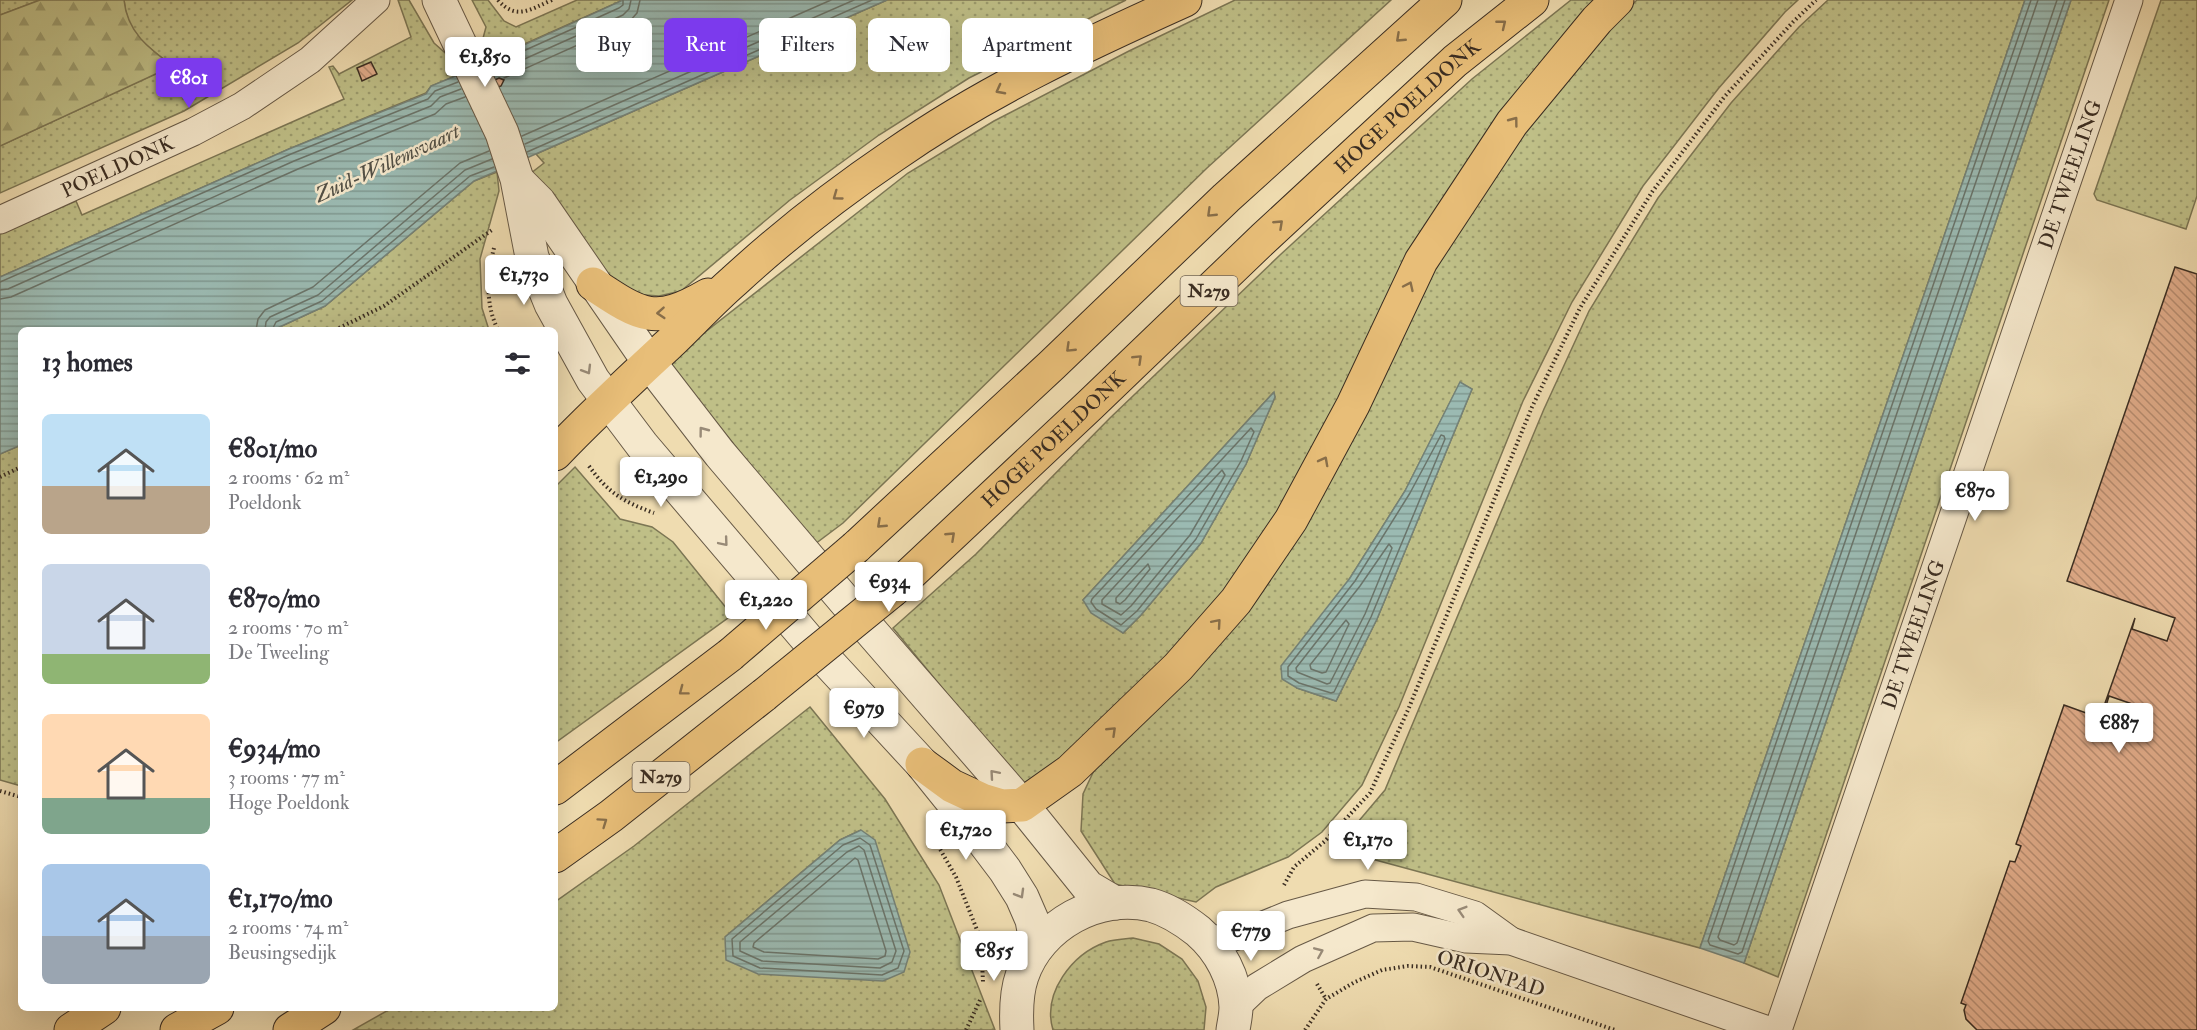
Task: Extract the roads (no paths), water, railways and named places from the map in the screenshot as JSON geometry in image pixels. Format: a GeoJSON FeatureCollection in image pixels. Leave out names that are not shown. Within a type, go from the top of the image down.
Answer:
{"type":"FeatureCollection","features":[{"type":"Feature","properties":{"kind":"highway"},"geometry":{"type":"LineString","coordinates":[[558,451],[608,399],[733,281],[807,218],[894,154],[938,126],[1051,63],[1185,0]]}},
{"type":"Feature","properties":{"kind":"highway","name":"N279"},"geometry":{"type":"LineString","coordinates":[[558,786],[730,655],[855,547],[1052,365],[1235,190],[1444,0]]}},
{"type":"Feature","properties":{"kind":"highway","name":"HOGE POELDONK"},"geometry":{"type":"LineString","coordinates":[[558,854],[611,816],[893,590],[1264,238],[1438,77],[1532,0]]}},
{"type":"Feature","properties":{"kind":"highway"},"geometry":{"type":"LineString","coordinates":[[922,764],[952,786],[982,800],[1002,806],[1022,805],[1070,771],[1178,667],[1236,601],[1291,520],[1353,405],[1421,261],[1512,123],[1597,20],[1617,0]]}},
{"type":"Feature","properties":{"kind":"highway"},"geometry":{"type":"LineString","coordinates":[[593,284],[630,308],[648,313],[667,314],[692,304],[733,281]]}},
{"type":"Feature","properties":{"kind":"highway"},"geometry":{"type":"LineString","coordinates":[[71,1030],[100,1011]]}},
{"type":"Feature","properties":{"kind":"highway"},"geometry":{"type":"LineString","coordinates":[[177,1030],[212,1011]]}},
{"type":"Feature","properties":{"kind":"highway"},"geometry":{"type":"LineString","coordinates":[[290,1030],[319,1011]]}},
{"type":"Feature","properties":{"kind":"street","name":"POELDONK"},"geometry":{"type":"LineString","coordinates":[[0,220],[193,132],[242,106],[310,60],[376,0]]}},
{"type":"Feature","properties":{"kind":"street"},"geometry":{"type":"LineString","coordinates":[[439,0],[502,133],[517,179],[532,257],[551,304],[593,380],[642,445],[814,647],[922,764],[968,821],[1022,897],[1032,920],[1037,947]]}},
{"type":"Feature","properties":{"kind":"street","name":"DE TWEELING"},"geometry":{"type":"LineString","coordinates":[[1778,1030],[2129,0]]}},
{"type":"Feature","properties":{"kind":"street"},"geometry":{"type":"LineString","coordinates":[[517,179],[539,202],[593,284],[649,362],[728,463],[1022,805],[1088,887],[1115,903]]}},
{"type":"Feature","properties":{"kind":"street"},"geometry":{"type":"LineString","coordinates":[[1209,940],[1234,937],[1288,915],[1365,894],[1416,897],[1475,915],[1511,941]]}},
{"type":"Feature","properties":{"kind":"street"},"geometry":{"type":"LineString","coordinates":[[1017,1030],[1015,1006],[1022,975],[1037,947],[1058,926],[1076,915],[1085,910],[1115,903],[1150,905],[1182,918],[1209,940],[1232,983],[1234,1019]]}},
{"type":"Feature","properties":{"kind":"street"},"geometry":{"type":"LineString","coordinates":[[1234,1019],[1257,987],[1303,959],[1373,928],[1413,927],[1466,939],[1511,941],[1768,1030]]}},
{"type":"Feature","properties":{"kind":"water","name":"Zuid-Willemsvaart"},"geometry":{"type":"Polygon","coordinates":[[[623,0],[887,0],[846,18],[759,18],[759,56],[747,61],[747,18],[664,18],[664,72],[723,72],[474,181],[325,306],[280,327],[18,327],[18,446],[0,454],[0,277],[289,149],[426,94],[431,86],[576,21],[576,72],[652,72],[652,18],[583,18],[623,0]]]}},
{"type":"Feature","properties":{"kind":"water"},"geometry":{"type":"Polygon","coordinates":[[[2025,0],[2071,0],[1744,963],[1700,948],[2025,0]]]}},
{"type":"Feature","properties":{"kind":"water"},"geometry":{"type":"Polygon","coordinates":[[[1460,382],[1472,389],[1377,619],[1336,701],[1297,688],[1282,679],[1281,666],[1350,578],[1405,491],[1460,382]]]}},
{"type":"Feature","properties":{"kind":"water"},"geometry":{"type":"Polygon","coordinates":[[[1274,392],[1275,397],[1246,464],[1201,543],[1141,615],[1123,633],[1091,613],[1083,600],[1274,392]]]}},
{"type":"Feature","properties":{"kind":"water"},"geometry":{"type":"Polygon","coordinates":[[[861,830],[875,840],[910,952],[904,972],[883,981],[758,974],[726,960],[725,937],[840,840],[861,830]]]}}]}
